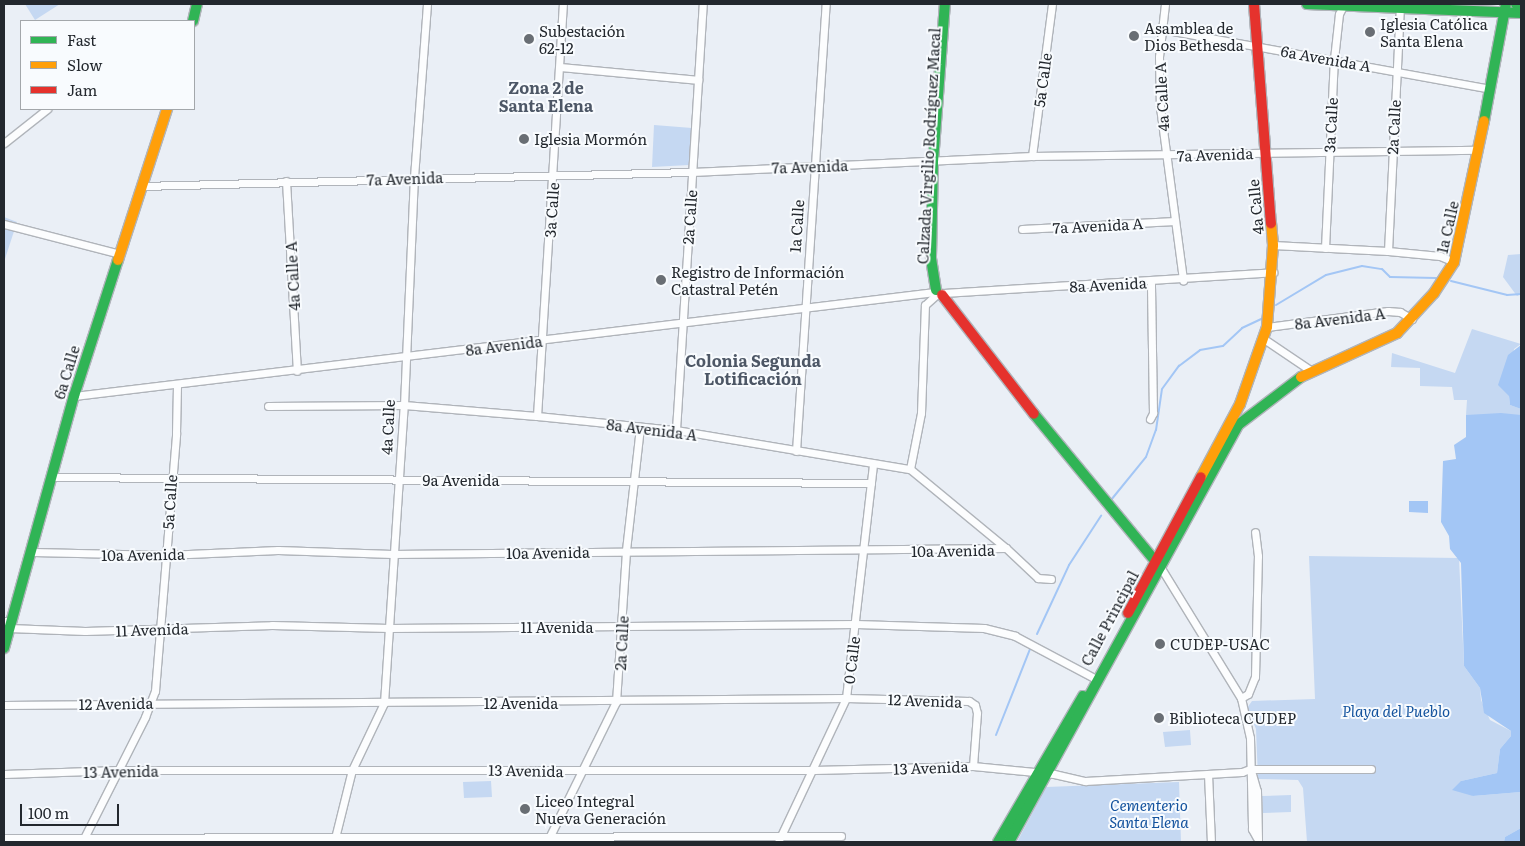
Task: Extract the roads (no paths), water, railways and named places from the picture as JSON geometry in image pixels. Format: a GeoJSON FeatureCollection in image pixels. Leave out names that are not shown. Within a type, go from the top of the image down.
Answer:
{"type":"FeatureCollection","features":[{"type":"Feature","properties":{"kind":"main road"},"geometry":{"type":"LineString","coordinates":[[193,20],[198,4]]}},
{"type":"Feature","properties":{"kind":"main road","name":"Calzada Virgilio Rodríguez Macal"},"geometry":{"type":"LineString","coordinates":[[945,4],[936,162],[938,293],[944,310],[1044,438],[1094,494],[1102,498],[1158,564]]}},
{"type":"Feature","properties":{"kind":"main road","name":"Calzada Virgilio Rodríguez Macal"},"geometry":{"type":"LineString","coordinates":[[936,162],[949,4]]}},
{"type":"Feature","properties":{"kind":"main road","name":"4a Calle"},"geometry":{"type":"LineString","coordinates":[[1240,404],[1267,327],[1273,272],[1273,245],[1254,4]]}},
{"type":"Feature","properties":{"kind":"main road"},"geometry":{"type":"LineString","coordinates":[[1307,4],[1505,8],[1521,13]]}},
{"type":"Feature","properties":{"kind":"main road"},"geometry":{"type":"LineString","coordinates":[[1516,4],[1521,8]]}},
{"type":"Feature","properties":{"kind":"main road","name":"1a Calle"},"geometry":{"type":"LineString","coordinates":[[1251,412],[1310,370],[1379,343],[1396,334],[1434,294],[1454,262],[1505,8]]}},
{"type":"Feature","properties":{"kind":"main road","name":"6a Calle"},"geometry":{"type":"LineString","coordinates":[[4,648],[8,624],[33,552],[51,476],[74,396],[167,110]]}},
{"type":"Feature","properties":{"kind":"main road","name":"Calle Principal"},"geometry":{"type":"LineString","coordinates":[[1009,842],[1158,564],[1240,404]]}},
{"type":"Feature","properties":{"kind":"main road","name":"Calle Principal"},"geometry":{"type":"LineString","coordinates":[[998,842],[1035,774],[1094,678],[1228,442],[1251,412]]}},
{"type":"Feature","properties":{"kind":"street","name":"4a Calle"},"geometry":{"type":"LineString","coordinates":[[334,840],[352,770],[384,703],[392,554],[404,406],[404,357],[414,178],[427,4]]}},
{"type":"Feature","properties":{"kind":"street","name":"3a Calle"},"geometry":{"type":"LineString","coordinates":[[537,416],[561,67],[563,4]]}},
{"type":"Feature","properties":{"kind":"street","name":"2a Calle"},"geometry":{"type":"LineString","coordinates":[[676,430],[703,4]]}},
{"type":"Feature","properties":{"kind":"street","name":"1a Calle"},"geometry":{"type":"LineString","coordinates":[[796,450],[826,4]]}},
{"type":"Feature","properties":{"kind":"street","name":"5a Calle"},"geometry":{"type":"LineString","coordinates":[[1032,156],[1052,4]]}},
{"type":"Feature","properties":{"kind":"street","name":"4a Calle A"},"geometry":{"type":"LineString","coordinates":[[1165,4],[1161,29],[1159,81],[1165,155],[1183,280]]}},
{"type":"Feature","properties":{"kind":"street","name":"3a Calle"},"geometry":{"type":"LineString","coordinates":[[1325,248],[1334,59],[1339,14],[1344,5]]}},
{"type":"Feature","properties":{"kind":"street","name":"2a Calle"},"geometry":{"type":"LineString","coordinates":[[1388,251],[1400,6]]}},
{"type":"Feature","properties":{"kind":"street","name":"6a Avenida A"},"geometry":{"type":"LineString","coordinates":[[1161,29],[1396,70],[1490,89]]}},
{"type":"Feature","properties":{"kind":"street"},"geometry":{"type":"LineString","coordinates":[[561,67],[698,80]]}},
{"type":"Feature","properties":{"kind":"street"},"geometry":{"type":"LineString","coordinates":[[4,143],[46,110]]}},
{"type":"Feature","properties":{"kind":"street","name":"7a Avenida"},"geometry":{"type":"LineString","coordinates":[[142,186],[554,174],[692,172],[1032,156],[1165,155],[1392,149],[1478,150]]}},
{"type":"Feature","properties":{"kind":"street","name":"4a Calle A"},"geometry":{"type":"LineString","coordinates":[[286,181],[297,371]]}},
{"type":"Feature","properties":{"kind":"street","name":"7a Avenida A"},"geometry":{"type":"LineString","coordinates":[[1022,229],[1175,221]]}},
{"type":"Feature","properties":{"kind":"street"},"geometry":{"type":"LineString","coordinates":[[4,224],[120,254]]}},
{"type":"Feature","properties":{"kind":"street"},"geometry":{"type":"LineString","coordinates":[[1273,245],[1388,251],[1440,256],[1454,262]]}},
{"type":"Feature","properties":{"kind":"street","name":"8a Avenida"},"geometry":{"type":"LineString","coordinates":[[74,396],[177,386],[806,306],[938,293],[1183,280],[1273,272]]}},
{"type":"Feature","properties":{"kind":"street"},"geometry":{"type":"LineString","coordinates":[[1150,419],[1153,413],[1151,282]]}},
{"type":"Feature","properties":{"kind":"street"},"geometry":{"type":"LineString","coordinates":[[938,293],[925,305],[921,413],[910,469],[1006,548]]}},
{"type":"Feature","properties":{"kind":"street","name":"8a Avenida A"},"geometry":{"type":"LineString","coordinates":[[1267,327],[1388,311],[1400,312],[1412,319]]}},
{"type":"Feature","properties":{"kind":"street"},"geometry":{"type":"LineString","coordinates":[[1264,339],[1310,370]]}},
{"type":"Feature","properties":{"kind":"street","name":"5a Calle"},"geometry":{"type":"LineString","coordinates":[[83,840],[151,703],[154,691],[166,555],[177,386]]}},
{"type":"Feature","properties":{"kind":"street","name":"8a Avenida A"},"geometry":{"type":"LineString","coordinates":[[268,406],[404,406],[537,416],[676,430],[910,469]]}},
{"type":"Feature","properties":{"kind":"street","name":"2a Calle"},"geometry":{"type":"LineString","coordinates":[[547,840],[616,702],[626,550],[636,481],[640,427]]}},
{"type":"Feature","properties":{"kind":"street","name":"0 Calle"},"geometry":{"type":"LineString","coordinates":[[779,839],[814,770],[846,698],[873,464]]}},
{"type":"Feature","properties":{"kind":"street","name":"9a Avenida"},"geometry":{"type":"LineString","coordinates":[[51,476],[871,483]]}},
{"type":"Feature","properties":{"kind":"street"},"geometry":{"type":"LineString","coordinates":[[1241,698],[1248,694],[1255,677],[1258,556],[1255,532]]}},
{"type":"Feature","properties":{"kind":"street","name":"10a Avenida"},"geometry":{"type":"LineString","coordinates":[[33,552],[166,555],[278,550],[392,554],[626,550],[862,552],[1006,548],[1038,578],[1051,579]]}},
{"type":"Feature","properties":{"kind":"street"},"geometry":{"type":"LineString","coordinates":[[1158,564],[1241,698],[1250,738],[1252,829],[1258,840]]}},
{"type":"Feature","properties":{"kind":"street","name":"11 Avenida"},"geometry":{"type":"LineString","coordinates":[[8,624],[158,630],[272,625],[389,628],[856,624],[984,628],[1015,636],[1094,678]]}},
{"type":"Feature","properties":{"kind":"street","name":"12 Avenida"},"geometry":{"type":"LineString","coordinates":[[4,705],[616,702],[846,698],[969,701],[975,705],[977,713],[973,766]]}},
{"type":"Feature","properties":{"kind":"street","name":"13 Avenida"},"geometry":{"type":"LineString","coordinates":[[4,774],[119,770],[814,770],[973,766],[1047,774],[1085,781],[1208,774],[1250,769],[1371,769]]}},
{"type":"Feature","properties":{"kind":"street"},"geometry":{"type":"LineString","coordinates":[[1208,774],[1211,842]]}},
{"type":"Feature","properties":{"kind":"street"},"geometry":{"type":"LineString","coordinates":[[4,838],[83,840],[334,840],[442,835],[547,840],[779,839],[841,836]]}},
{"type":"Feature","properties":{"kind":"water"},"geometry":{"type":"Polygon","coordinates":[[[1521,345],[1521,409],[1510,405],[1509,396],[1498,385],[1508,355],[1521,345]]]}},
{"type":"Feature","properties":{"kind":"water"},"geometry":{"type":"Polygon","coordinates":[[[1501,413],[1521,415],[1521,792],[1473,796],[1452,790],[1461,781],[1497,773],[1500,749],[1511,736],[1511,731],[1484,713],[1480,688],[1464,666],[1461,563],[1450,549],[1449,536],[1441,522],[1443,461],[1456,459],[1454,445],[1466,437],[1466,415],[1501,413]]]}},
{"type":"Feature","properties":{"kind":"water"},"geometry":{"type":"Polygon","coordinates":[[[1409,501],[1428,501],[1428,513],[1409,512],[1409,501]]]}},
{"type":"Feature","properties":{"kind":"water"},"geometry":{"type":"Polygon","coordinates":[[[1521,828],[1521,842],[1504,842],[1505,837],[1521,828]]]}},
{"type":"Feature","properties":{"kind":"waterway"},"geometry":{"type":"LineString","coordinates":[[1276,305],[1326,275],[1362,266],[1382,269],[1390,277],[1436,278]]}},
{"type":"Feature","properties":{"kind":"waterway"},"geometry":{"type":"LineString","coordinates":[[1451,281],[1507,295],[1521,294]]}},
{"type":"Feature","properties":{"kind":"waterway"},"geometry":{"type":"LineString","coordinates":[[1111,500],[1146,457],[1156,430],[1162,389],[1179,366],[1200,350],[1223,346],[1242,328],[1263,318]]}},
{"type":"Feature","properties":{"kind":"waterway"},"geometry":{"type":"LineString","coordinates":[[1037,634],[1069,565],[1101,516]]}},
{"type":"Feature","properties":{"kind":"waterway"},"geometry":{"type":"LineString","coordinates":[[996,735],[1030,649]]}},
{"type":"Feature","properties":{"kind":"place","name":"Iglesia Católica Santa Elena"},"geometry":{"type":"Point","coordinates":[1370,32]}},
{"type":"Feature","properties":{"kind":"place","name":"Asamblea de Dios Bethesda"},"geometry":{"type":"Point","coordinates":[1134,36]}},
{"type":"Feature","properties":{"kind":"place","name":"Subestación 62-12"},"geometry":{"type":"Point","coordinates":[529,39]}},
{"type":"Feature","properties":{"kind":"place","name":"Iglesia Mormón"},"geometry":{"type":"Point","coordinates":[524,139]}},
{"type":"Feature","properties":{"kind":"place","name":"Registro de Información Catastral Petén"},"geometry":{"type":"Point","coordinates":[661,280]}},
{"type":"Feature","properties":{"kind":"place","name":"CUDEP-USAC"},"geometry":{"type":"Point","coordinates":[1160,644]}},
{"type":"Feature","properties":{"kind":"place","name":"Biblioteca CUDEP"},"geometry":{"type":"Point","coordinates":[1159,718]}},
{"type":"Feature","properties":{"kind":"place","name":"Liceo Integral Nueva Generación"},"geometry":{"type":"Point","coordinates":[525,809]}},
{"type":"Feature","properties":{"kind":"district","name":"Zona 2 de Santa Elena"},"geometry":{"type":"Point","coordinates":[546,96]}},
{"type":"Feature","properties":{"kind":"district","name":"Colonia Segunda Lotificación"},"geometry":{"type":"Point","coordinates":[753,369]}},
{"type":"Feature","properties":{"kind":"park label","name":"Playa del Pueblo"},"geometry":{"type":"Point","coordinates":[1396,711]}},
{"type":"Feature","properties":{"kind":"park label","name":"Cementerio Santa Elena"},"geometry":{"type":"Point","coordinates":[1149,812]}}]}
